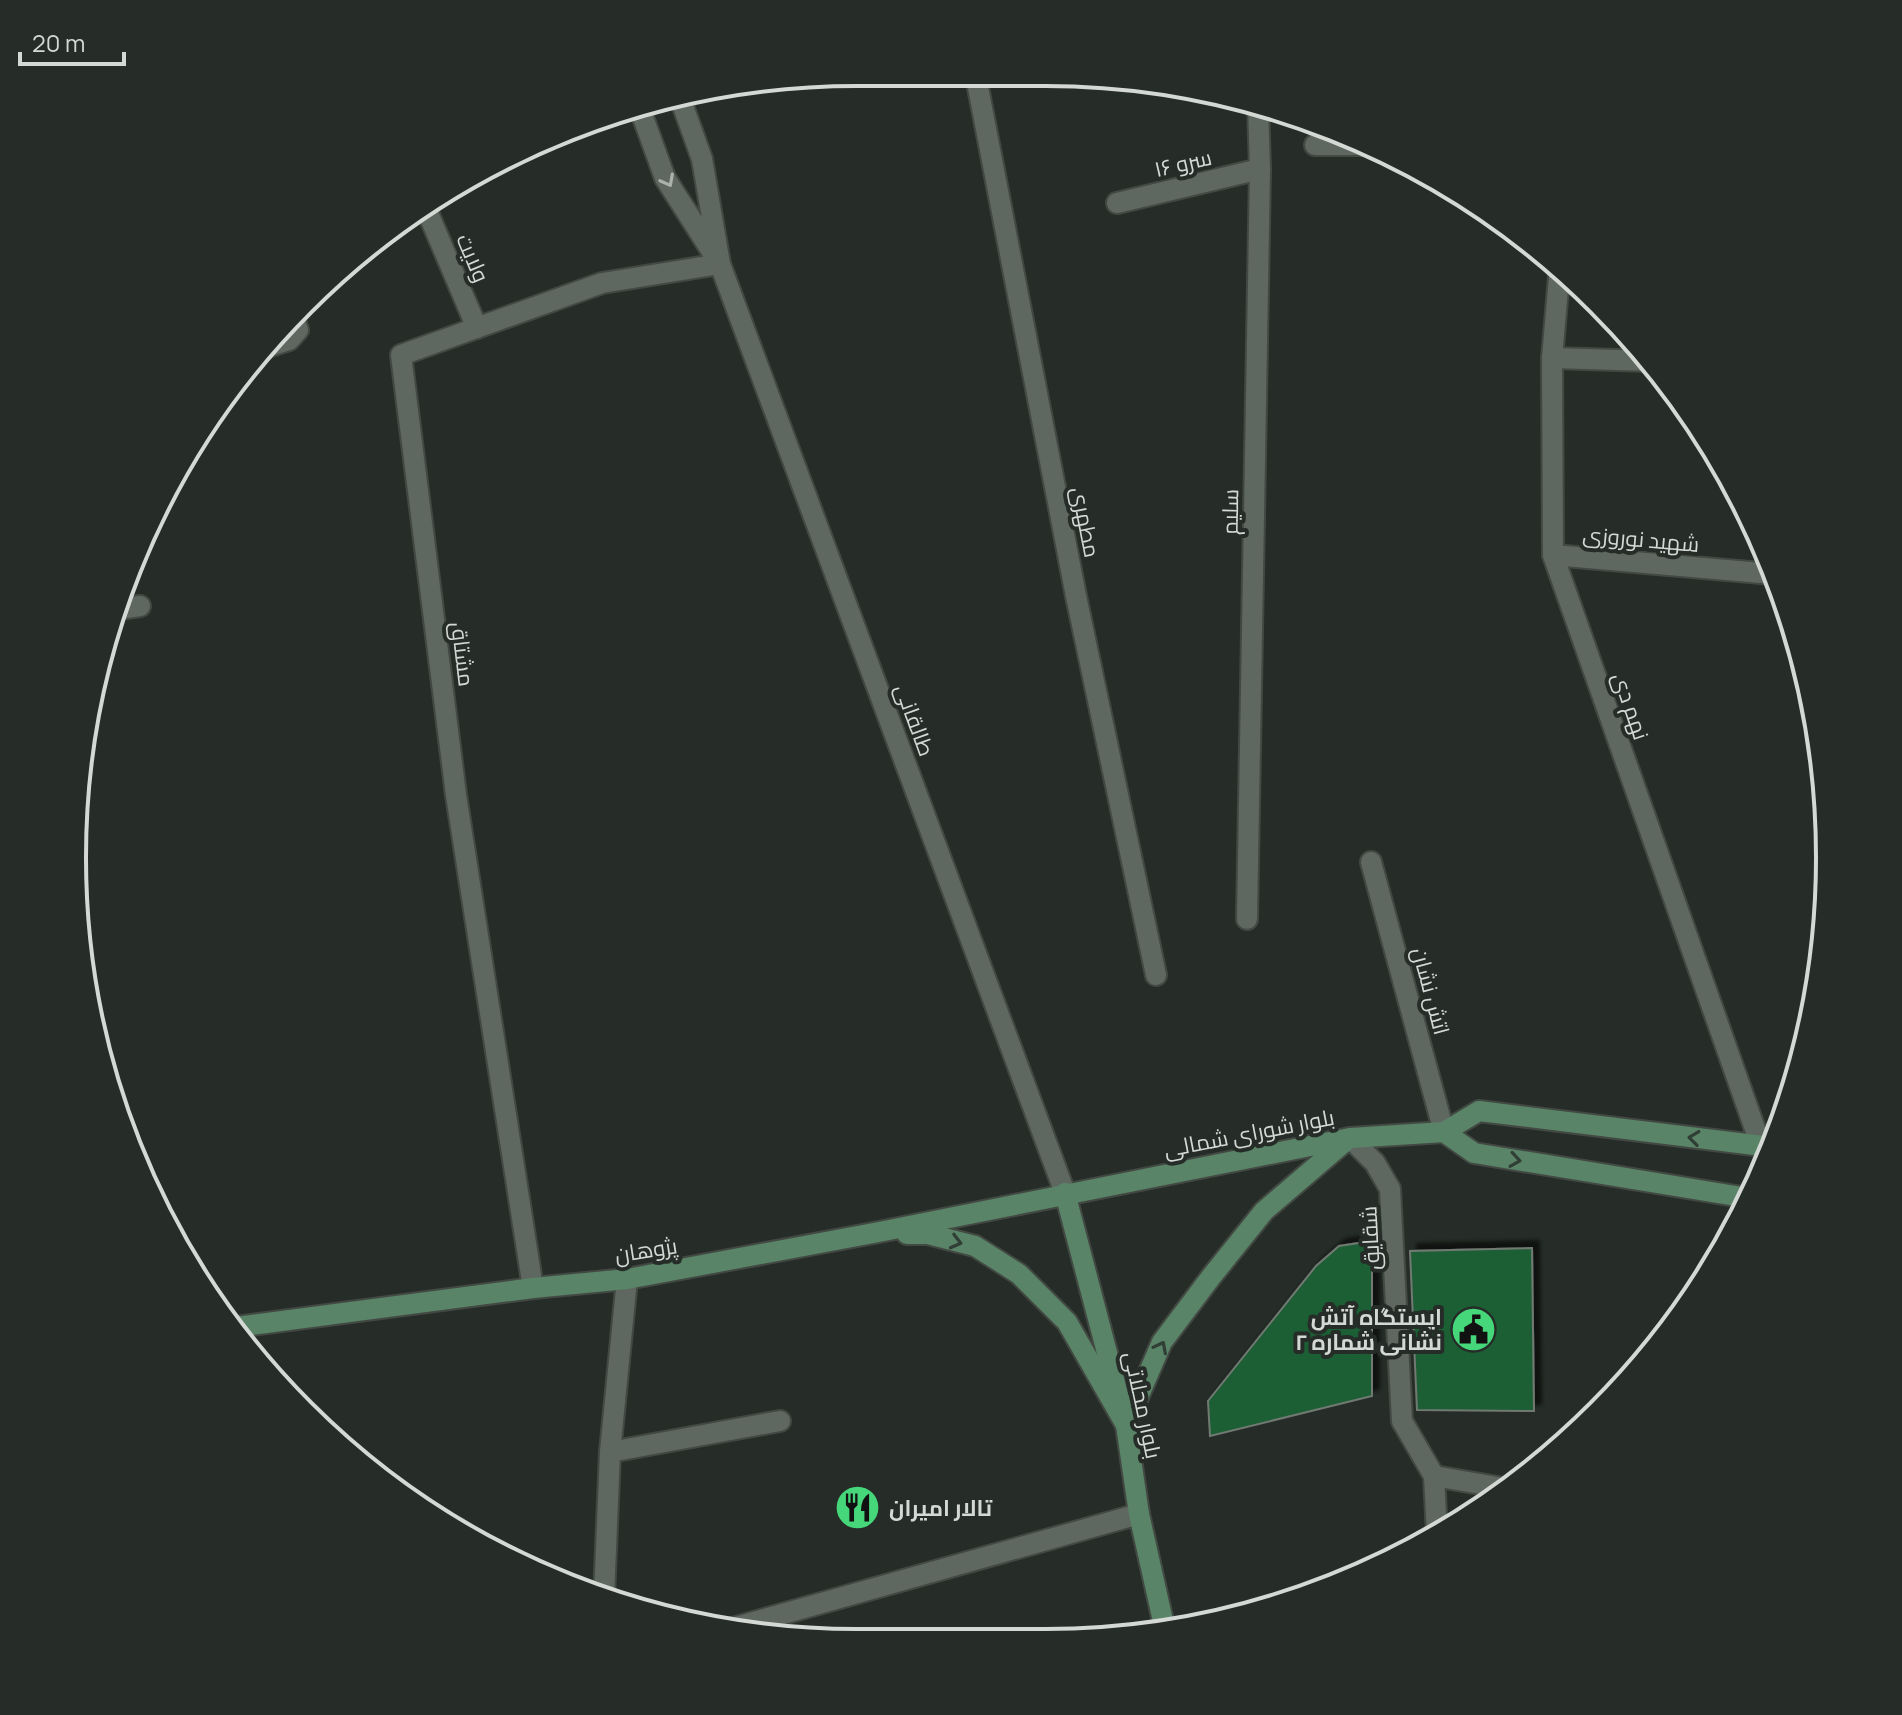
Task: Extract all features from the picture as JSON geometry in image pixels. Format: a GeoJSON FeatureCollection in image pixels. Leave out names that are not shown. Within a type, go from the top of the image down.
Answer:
{"type":"FeatureCollection","features":[{"type":"Feature","properties":{"kind":"main road","name":"بلوار شورای شمالی"},"geometry":{"type":"LineString","coordinates":[[1065,1193],[1350,1138],[1444,1132],[1479,1111],[1760,1145]]}},
{"type":"Feature","properties":{"kind":"main road"},"geometry":{"type":"LineString","coordinates":[[1444,1132],[1474,1153],[1737,1196]]}},
{"type":"Feature","properties":{"kind":"main road"},"geometry":{"type":"LineString","coordinates":[[1126,1425],[1162,1342],[1211,1277],[1264,1211],[1350,1138]]}},
{"type":"Feature","properties":{"kind":"main road","name":"پژوهان"},"geometry":{"type":"LineString","coordinates":[[244,1326],[533,1288],[627,1279],[879,1232],[1065,1193]]}},
{"type":"Feature","properties":{"kind":"main road","name":"بلوار محلاتی"},"geometry":{"type":"LineString","coordinates":[[1065,1193],[1126,1425],[1139,1514],[1163,1619]]}},
{"type":"Feature","properties":{"kind":"main road"},"geometry":{"type":"LineString","coordinates":[[879,1232],[928,1234],[975,1246],[1019,1274],[1067,1322],[1126,1425]]}},
{"type":"Feature","properties":{"kind":"street","name":"مطهری"},"geometry":{"type":"LineString","coordinates":[[978,86],[1076,596],[1156,975]]}},
{"type":"Feature","properties":{"kind":"street","name":"طالقانی"},"geometry":{"type":"LineString","coordinates":[[683,106],[702,159],[720,264],[1065,1193]]}},
{"type":"Feature","properties":{"kind":"street","name":"سلیم"},"geometry":{"type":"LineString","coordinates":[[1247,919],[1258,116]]}},
{"type":"Feature","properties":{"kind":"street","name":"طالقانی"},"geometry":{"type":"LineString","coordinates":[[643,117],[665,178],[720,264]]}},
{"type":"Feature","properties":{"kind":"street"},"geometry":{"type":"LineString","coordinates":[[1315,145],[1340,145]]}},
{"type":"Feature","properties":{"kind":"street","name":"سرو ۱۶"},"geometry":{"type":"LineString","coordinates":[[1117,203],[1260,169]]}},
{"type":"Feature","properties":{"kind":"street","name":"ولایت"},"geometry":{"type":"LineString","coordinates":[[429,216],[477,328]]}},
{"type":"Feature","properties":{"kind":"street","name":"مشتاق"},"geometry":{"type":"LineString","coordinates":[[533,1288],[456,795],[401,355],[602,283],[720,264]]}},
{"type":"Feature","properties":{"kind":"street","name":"نهم دی"},"geometry":{"type":"LineString","coordinates":[[1559,282],[1552,358],[1553,555],[1763,1137]]}},
{"type":"Feature","properties":{"kind":"street"},"geometry":{"type":"LineString","coordinates":[[284,342],[289,340],[297,328]]}},
{"type":"Feature","properties":{"kind":"street"},"geometry":{"type":"LineString","coordinates":[[1552,358],[1634,360]]}},
{"type":"Feature","properties":{"kind":"street","name":"شهید نوروزی"},"geometry":{"type":"LineString","coordinates":[[1553,555],[1761,573]]}},
{"type":"Feature","properties":{"kind":"street","name":"اتش نشان"},"geometry":{"type":"LineString","coordinates":[[1371,862],[1444,1132]]}},
{"type":"Feature","properties":{"kind":"street","name":"شقایق"},"geometry":{"type":"LineString","coordinates":[[1350,1138],[1375,1163],[1390,1189],[1402,1421],[1434,1476],[1436,1522]]}},
{"type":"Feature","properties":{"kind":"street"},"geometry":{"type":"LineString","coordinates":[[604,1586],[610,1452],[627,1279]]}},
{"type":"Feature","properties":{"kind":"street"},"geometry":{"type":"LineString","coordinates":[[610,1452],[780,1421]]}},
{"type":"Feature","properties":{"kind":"street"},"geometry":{"type":"LineString","coordinates":[[1434,1476],[1491,1486]]}},
{"type":"Feature","properties":{"kind":"street"},"geometry":{"type":"LineString","coordinates":[[755,1622],[1139,1514]]}},
{"type":"Feature","properties":{"kind":"building"},"geometry":{"type":"Polygon","coordinates":[[[1372,1241],[1372,1396],[1210,1436],[1208,1401],[1316,1266],[1339,1246],[1372,1241]]]}},
{"type":"Feature","properties":{"kind":"building","name":"ایستگاه آتش نشانی شماره ۲"},"geometry":{"type":"Polygon","coordinates":[[[1532,1248],[1534,1411],[1417,1410],[1410,1251],[1532,1248]]]}},
{"type":"Feature","properties":{"kind":"place","name":"ایستگاه آتش نشانی شماره ۲"},"geometry":{"type":"Point","coordinates":[1473,1330]}},
{"type":"Feature","properties":{"kind":"place","name":"تالار امیران"},"geometry":{"type":"Point","coordinates":[858,1508]}}]}
